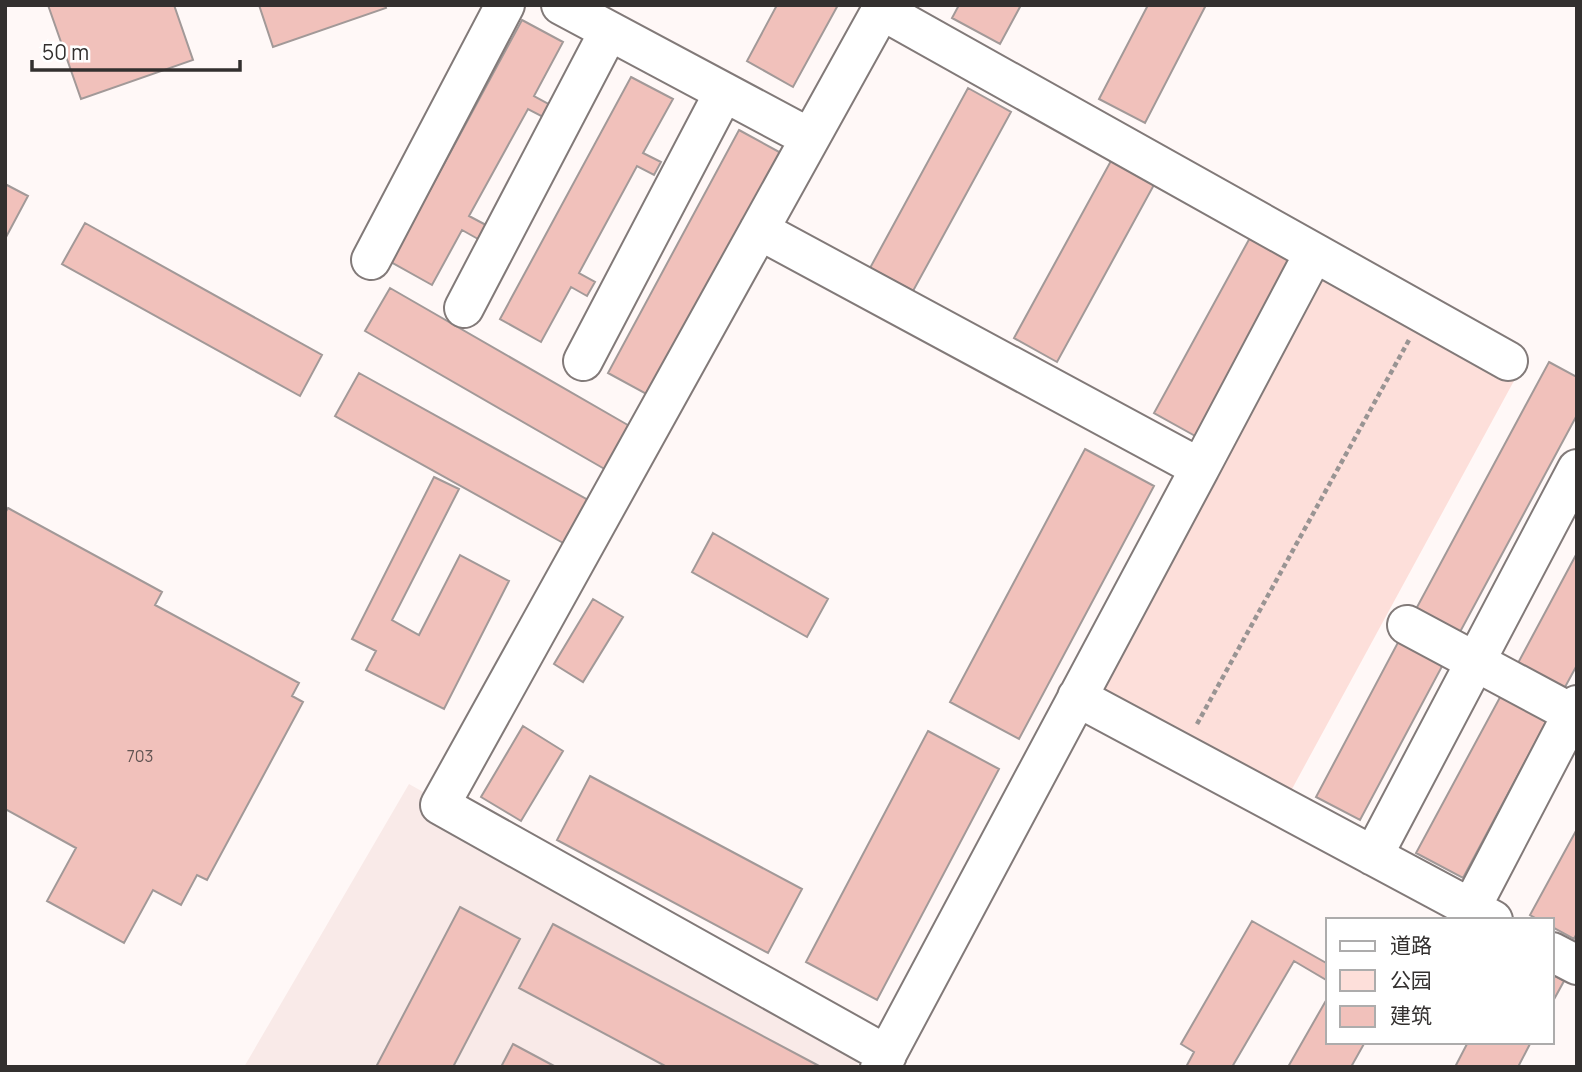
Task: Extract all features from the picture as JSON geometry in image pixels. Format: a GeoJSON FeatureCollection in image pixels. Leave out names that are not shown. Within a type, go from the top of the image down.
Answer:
{"type":"FeatureCollection","features":[{"type":"Feature","properties":{"kind":"street"},"geometry":{"type":"LineString","coordinates":[[371,260],[505,5]]}},
{"type":"Feature","properties":{"kind":"street"},"geometry":{"type":"LineString","coordinates":[[561,5],[810,138]]}},
{"type":"Feature","properties":{"kind":"street"},"geometry":{"type":"LineString","coordinates":[[1314,253],[883,1061],[440,805],[883,8],[1508,361]]}},
{"type":"Feature","properties":{"kind":"street"},"geometry":{"type":"LineString","coordinates":[[464,308],[609,31]]}},
{"type":"Feature","properties":{"kind":"street"},"geometry":{"type":"LineString","coordinates":[[583,361],[724,92]]}},
{"type":"Feature","properties":{"kind":"street"},"geometry":{"type":"LineString","coordinates":[[760,230],[1200,468]]}},
{"type":"Feature","properties":{"kind":"street"},"geometry":{"type":"LineString","coordinates":[[1373,856],[1577,469]]}},
{"type":"Feature","properties":{"kind":"street"},"geometry":{"type":"LineString","coordinates":[[1077,697],[1482,914],[1575,712],[1407,625]]}},
{"type":"Feature","properties":{"kind":"street"},"geometry":{"type":"LineString","coordinates":[[1554,953],[1577,965]]}},
{"type":"Feature","properties":{"kind":"path"},"geometry":{"type":"LineString","coordinates":[[1181,753],[1424,314]]}},
{"type":"Feature","properties":{"kind":"shaded area"},"geometry":{"type":"Polygon","coordinates":[[[409,784],[824,1018],[860,1067],[244,1067],[409,784]]]}},
{"type":"Feature","properties":{"kind":"green space"},"geometry":{"type":"Polygon","coordinates":[[[1336,251],[1527,357],[1286,800],[1094,694],[1336,251]]]}},
{"type":"Feature","properties":{"kind":"building"},"geometry":{"type":"Polygon","coordinates":[[[48,5],[174,5],[193,60],[81,99],[48,5]]]}},
{"type":"Feature","properties":{"kind":"building"},"geometry":{"type":"Polygon","coordinates":[[[259,5],[385,5],[386,8],[273,47],[259,5]]]}},
{"type":"Feature","properties":{"kind":"building"},"geometry":{"type":"Polygon","coordinates":[[[777,5],[838,5],[793,87],[747,61],[777,5]]]}},
{"type":"Feature","properties":{"kind":"building"},"geometry":{"type":"Polygon","coordinates":[[[959,5],[1021,5],[1000,44],[952,18],[959,5]]]}},
{"type":"Feature","properties":{"kind":"building"},"geometry":{"type":"Polygon","coordinates":[[[1148,5],[1206,5],[1145,123],[1099,99],[1148,5]]]}},
{"type":"Feature","properties":{"kind":"building"},"geometry":{"type":"Polygon","coordinates":[[[522,20],[563,42],[534,96],[552,106],[545,118],[528,109],[469,216],[486,225],[478,239],[462,230],[432,285],[391,262],[522,20]]]}},
{"type":"Feature","properties":{"kind":"building"},"geometry":{"type":"Polygon","coordinates":[[[631,77],[673,99],[643,153],[661,162],[654,175],[637,166],[579,273],[595,282],[587,296],[571,287],[541,342],[500,319],[631,77]]]}},
{"type":"Feature","properties":{"kind":"building"},"geometry":{"type":"Polygon","coordinates":[[[968,88],[1011,112],[913,291],[870,268],[968,88]]]}},
{"type":"Feature","properties":{"kind":"building"},"geometry":{"type":"Polygon","coordinates":[[[739,130],[781,153],[650,396],[608,373],[739,130]]]}},
{"type":"Feature","properties":{"kind":"building"},"geometry":{"type":"Polygon","coordinates":[[[1112,159],[1155,183],[1057,362],[1014,338],[1112,159]]]}},
{"type":"Feature","properties":{"kind":"building"},"geometry":{"type":"Polygon","coordinates":[[[5,184],[28,196],[5,239],[5,184]]]}},
{"type":"Feature","properties":{"kind":"building"},"geometry":{"type":"Polygon","coordinates":[[[85,223],[322,355],[300,396],[62,264],[85,223]]]}},
{"type":"Feature","properties":{"kind":"building"},"geometry":{"type":"Polygon","coordinates":[[[1252,234],[1295,258],[1197,437],[1154,413],[1252,234]]]}},
{"type":"Feature","properties":{"kind":"building"},"geometry":{"type":"Polygon","coordinates":[[[390,288],[633,428],[608,471],[365,331],[390,288]]]}},
{"type":"Feature","properties":{"kind":"building"},"geometry":{"type":"Polygon","coordinates":[[[1549,362],[1577,377],[1577,415],[1460,632],[1416,609],[1549,362]]]}},
{"type":"Feature","properties":{"kind":"building"},"geometry":{"type":"Polygon","coordinates":[[[359,373],[588,500],[565,544],[335,416],[359,373]]]}},
{"type":"Feature","properties":{"kind":"building"},"geometry":{"type":"Polygon","coordinates":[[[1085,449],[1154,486],[1019,739],[950,702],[1085,449]]]}},
{"type":"Feature","properties":{"kind":"building"},"geometry":{"type":"Polygon","coordinates":[[[434,477],[459,489],[392,620],[419,635],[460,555],[509,581],[444,709],[366,670],[376,651],[352,639],[434,477]]]}},
{"type":"Feature","properties":{"kind":"building"},"geometry":{"type":"Polygon","coordinates":[[[8,508],[162,592],[155,605],[299,683],[292,696],[303,702],[207,880],[197,875],[181,905],[153,890],[124,943],[47,901],[76,848],[5,809],[5,513],[8,508]]]}},
{"type":"Feature","properties":{"kind":"building"},"geometry":{"type":"Polygon","coordinates":[[[713,533],[828,599],[807,637],[692,572],[713,533]]]}},
{"type":"Feature","properties":{"kind":"building"},"geometry":{"type":"Polygon","coordinates":[[[1577,553],[1577,665],[1564,689],[1518,663],[1577,553]]]}},
{"type":"Feature","properties":{"kind":"building"},"geometry":{"type":"Polygon","coordinates":[[[593,599],[623,617],[583,682],[554,664],[593,599]]]}},
{"type":"Feature","properties":{"kind":"building"},"geometry":{"type":"Polygon","coordinates":[[[1403,633],[1447,657],[1360,820],[1316,797],[1403,633]]]}},
{"type":"Feature","properties":{"kind":"building"},"geometry":{"type":"Polygon","coordinates":[[[1505,688],[1551,713],[1463,878],[1416,853],[1505,688]]]}},
{"type":"Feature","properties":{"kind":"building"},"geometry":{"type":"Polygon","coordinates":[[[523,726],[563,751],[521,821],[481,797],[523,726]]]}},
{"type":"Feature","properties":{"kind":"building"},"geometry":{"type":"Polygon","coordinates":[[[928,731],[999,769],[877,1000],[806,962],[928,731]]]}},
{"type":"Feature","properties":{"kind":"building"},"geometry":{"type":"Polygon","coordinates":[[[590,776],[802,889],[768,953],[557,840],[590,776]]]}},
{"type":"Feature","properties":{"kind":"building"},"geometry":{"type":"Polygon","coordinates":[[[1577,829],[1577,933],[1574,939],[1554,928],[1554,918],[1535,918],[1530,915],[1577,829]]]}},
{"type":"Feature","properties":{"kind":"building"},"geometry":{"type":"Polygon","coordinates":[[[460,907],[520,939],[453,1067],[376,1067],[460,907]]]}},
{"type":"Feature","properties":{"kind":"building"},"geometry":{"type":"Polygon","coordinates":[[[1252,921],[1326,963],[1326,980],[1294,961],[1232,1067],[1186,1067],[1194,1052],[1181,1044],[1252,921]]]}},
{"type":"Feature","properties":{"kind":"building"},"geometry":{"type":"Polygon","coordinates":[[[553,924],[821,1067],[667,1067],[519,988],[553,924]]]}},
{"type":"Feature","properties":{"kind":"building"},"geometry":{"type":"Polygon","coordinates":[[[1554,975],[1564,981],[1554,999],[1554,975]]]}},
{"type":"Feature","properties":{"kind":"building"},"geometry":{"type":"Polygon","coordinates":[[[1326,1000],[1326,1044],[1364,1044],[1351,1067],[1288,1067],[1326,1000]]]}},
{"type":"Feature","properties":{"kind":"building"},"geometry":{"type":"Polygon","coordinates":[[[513,1044],[556,1067],[501,1067],[513,1044]]]}},
{"type":"Feature","properties":{"kind":"building"},"geometry":{"type":"Polygon","coordinates":[[[1467,1044],[1530,1044],[1518,1067],[1455,1067],[1467,1044]]]}}]}
